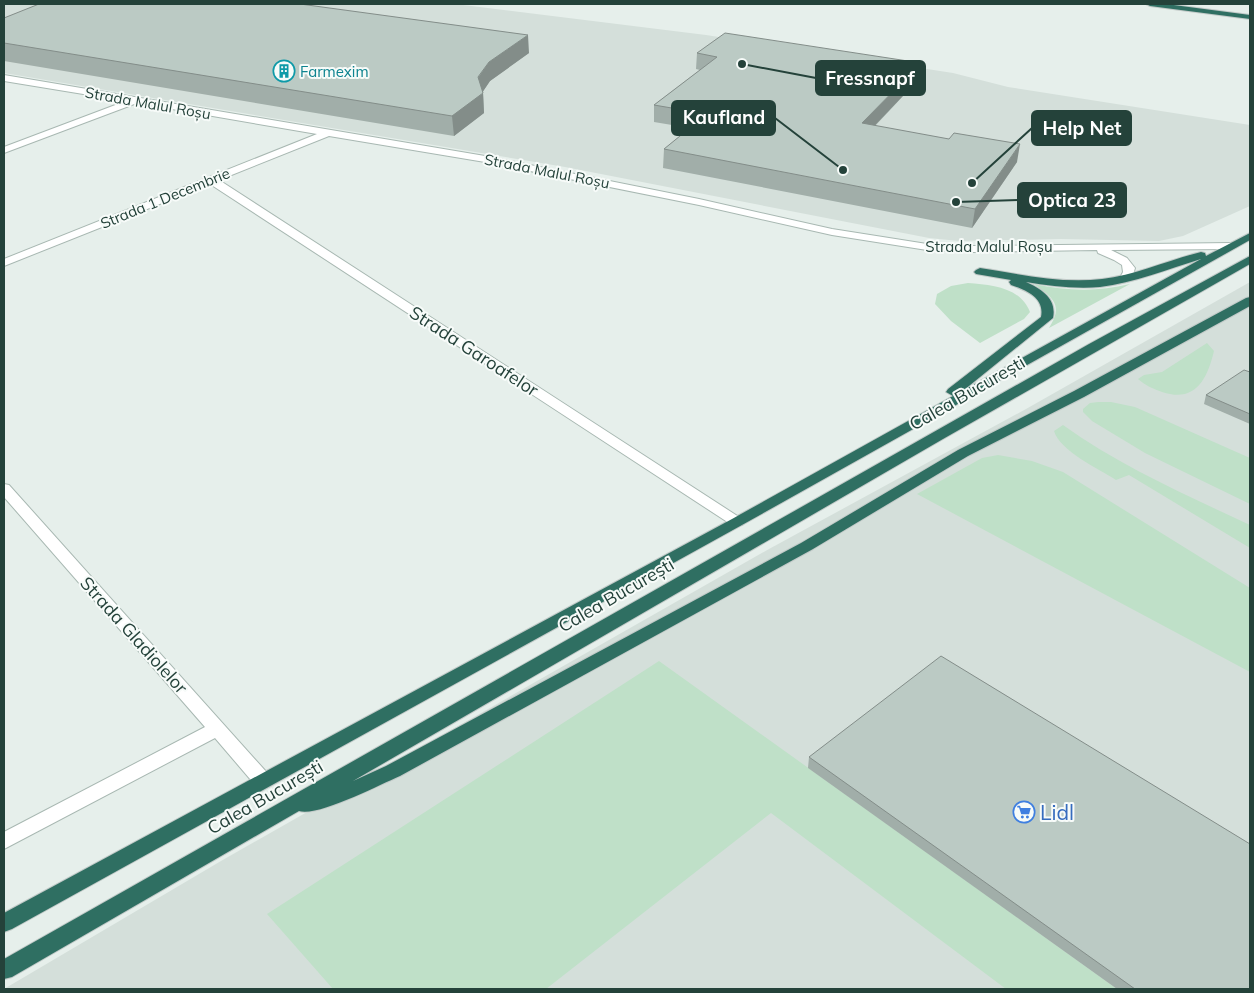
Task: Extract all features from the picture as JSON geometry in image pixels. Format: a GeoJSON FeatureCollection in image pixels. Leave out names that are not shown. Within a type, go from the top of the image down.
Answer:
{"type":"FeatureCollection","features":[{"type":"Feature","properties":{"kind":"highway"},"geometry":{"type":"LineString","coordinates":[[1150,4],[1250,17]]}},
{"type":"Feature","properties":{"kind":"highway","name":"Calea București"},"geometry":{"type":"LineString","coordinates":[[4,924],[737,522],[924,416],[1250,236]]}},
{"type":"Feature","properties":{"kind":"highway"},"geometry":{"type":"LineString","coordinates":[[924,416],[1047,318],[1049,307],[1039,294],[1016,283],[980,272],[1071,284],[1102,283],[1126,278],[1232,246]]}},
{"type":"Feature","properties":{"kind":"highway","name":"Calea București"},"geometry":{"type":"LineString","coordinates":[[4,970],[280,814],[949,429],[1250,259]]}},
{"type":"Feature","properties":{"kind":"highway"},"geometry":{"type":"LineString","coordinates":[[280,814],[327,800],[393,771],[807,546],[963,452],[1079,394],[1250,301]]}},
{"type":"Feature","properties":{"kind":"street","name":"Strada Malul Roșu"},"geometry":{"type":"LineString","coordinates":[[4,78],[485,159],[699,202],[807,227],[902,244],[974,250],[1060,246],[1091,248],[1232,246]]}},
{"type":"Feature","properties":{"kind":"street"},"geometry":{"type":"LineString","coordinates":[[4,150],[136,100]]}},
{"type":"Feature","properties":{"kind":"street","name":"Strada 1 Decembrie"},"geometry":{"type":"LineString","coordinates":[[4,263],[327,133]]}},
{"type":"Feature","properties":{"kind":"street","name":"Strada Garoafelor"},"geometry":{"type":"LineString","coordinates":[[211,180],[737,522]]}},
{"type":"Feature","properties":{"kind":"street","name":"Strada Malul Roșu"},"geometry":{"type":"LineString","coordinates":[[1091,248],[1119,257],[1126,262],[1130,268],[1130,273],[1126,278]]}},
{"type":"Feature","properties":{"kind":"street","name":"Strada Gladiolelor"},"geometry":{"type":"LineString","coordinates":[[4,488],[263,781]]}},
{"type":"Feature","properties":{"kind":"street"},"geometry":{"type":"LineString","coordinates":[[4,841],[217,729]]}},
{"type":"Feature","properties":{"kind":"shaded area"},"geometry":{"type":"Polygon","coordinates":[[[4,4],[455,4],[706,35],[953,73],[1008,87],[1250,125],[1250,206],[1183,236],[1159,241],[1061,239],[959,241],[929,238],[565,167],[4,73],[4,4]]]}},
{"type":"Feature","properties":{"kind":"shaded area"},"geometry":{"type":"Polygon","coordinates":[[[1250,282],[1250,989],[4,989],[221,861],[769,549],[1026,409],[1250,282]]]}},
{"type":"Feature","properties":{"kind":"green space"},"geometry":{"type":"Polygon","coordinates":[[[968,283],[996,286],[1012,292],[1019,297],[1030,312],[1024,319],[980,343],[951,321],[935,304],[937,294],[951,286],[968,283]]]}},
{"type":"Feature","properties":{"kind":"green space"},"geometry":{"type":"Polygon","coordinates":[[[1034,284],[1082,290],[1130,284],[1049,328],[1056,313],[1056,308],[1051,298],[1034,284]]]}},
{"type":"Feature","properties":{"kind":"green space"},"geometry":{"type":"Polygon","coordinates":[[[1207,343],[1214,351],[1211,362],[1203,380],[1191,392],[1173,395],[1149,387],[1138,379],[1144,375],[1162,372],[1207,343]]]}},
{"type":"Feature","properties":{"kind":"green space"},"geometry":{"type":"Polygon","coordinates":[[[1111,402],[1135,407],[1250,458],[1250,504],[1145,453],[1092,421],[1083,412],[1083,409],[1090,403],[1111,402]]]}},
{"type":"Feature","properties":{"kind":"green space"},"geometry":{"type":"Polygon","coordinates":[[[1063,425],[1130,467],[1250,525],[1250,548],[1129,475],[1116,480],[1081,459],[1064,446],[1054,431],[1063,425]]]}},
{"type":"Feature","properties":{"kind":"green space"},"geometry":{"type":"Polygon","coordinates":[[[998,455],[1032,461],[1063,472],[1250,588],[1250,672],[917,494],[982,458],[998,455]]]}},
{"type":"Feature","properties":{"kind":"green space"},"geometry":{"type":"Polygon","coordinates":[[[659,661],[1117,989],[1006,989],[771,813],[546,989],[333,989],[267,914],[659,661]]]}},
{"type":"Feature","properties":{"kind":"building","name":"Farmexim"},"geometry":{"type":"Polygon","coordinates":[[[39,4],[300,4],[528,35],[489,62],[478,77],[483,93],[452,116],[4,43],[4,18],[39,4]]]}},
{"type":"Feature","properties":{"kind":"building"},"geometry":{"type":"Polygon","coordinates":[[[725,33],[921,63],[862,123],[949,139],[954,133],[1020,144],[975,209],[664,149],[707,114],[654,105],[717,57],[697,53],[725,33]]]}},
{"type":"Feature","properties":{"kind":"building"},"geometry":{"type":"Polygon","coordinates":[[[1244,370],[1250,372],[1250,414],[1206,395],[1244,370]]]}},
{"type":"Feature","properties":{"kind":"building","name":"Lidl"},"geometry":{"type":"Polygon","coordinates":[[[941,656],[1250,844],[1250,989],[1135,989],[809,757],[941,656]]]}},
{"type":"Feature","properties":{"kind":"place","name":"Fressnapf"},"geometry":{"type":"Point","coordinates":[742,64]}},
{"type":"Feature","properties":{"kind":"place","name":"Farmexim"},"geometry":{"type":"Point","coordinates":[284,71]}},
{"type":"Feature","properties":{"kind":"place","name":"Kaufland"},"geometry":{"type":"Point","coordinates":[843,170]}},
{"type":"Feature","properties":{"kind":"place","name":"Help Net"},"geometry":{"type":"Point","coordinates":[972,183]}},
{"type":"Feature","properties":{"kind":"place","name":"Optica 23"},"geometry":{"type":"Point","coordinates":[956,202]}},
{"type":"Feature","properties":{"kind":"place","name":"Lidl"},"geometry":{"type":"Point","coordinates":[1024,812]}}]}
